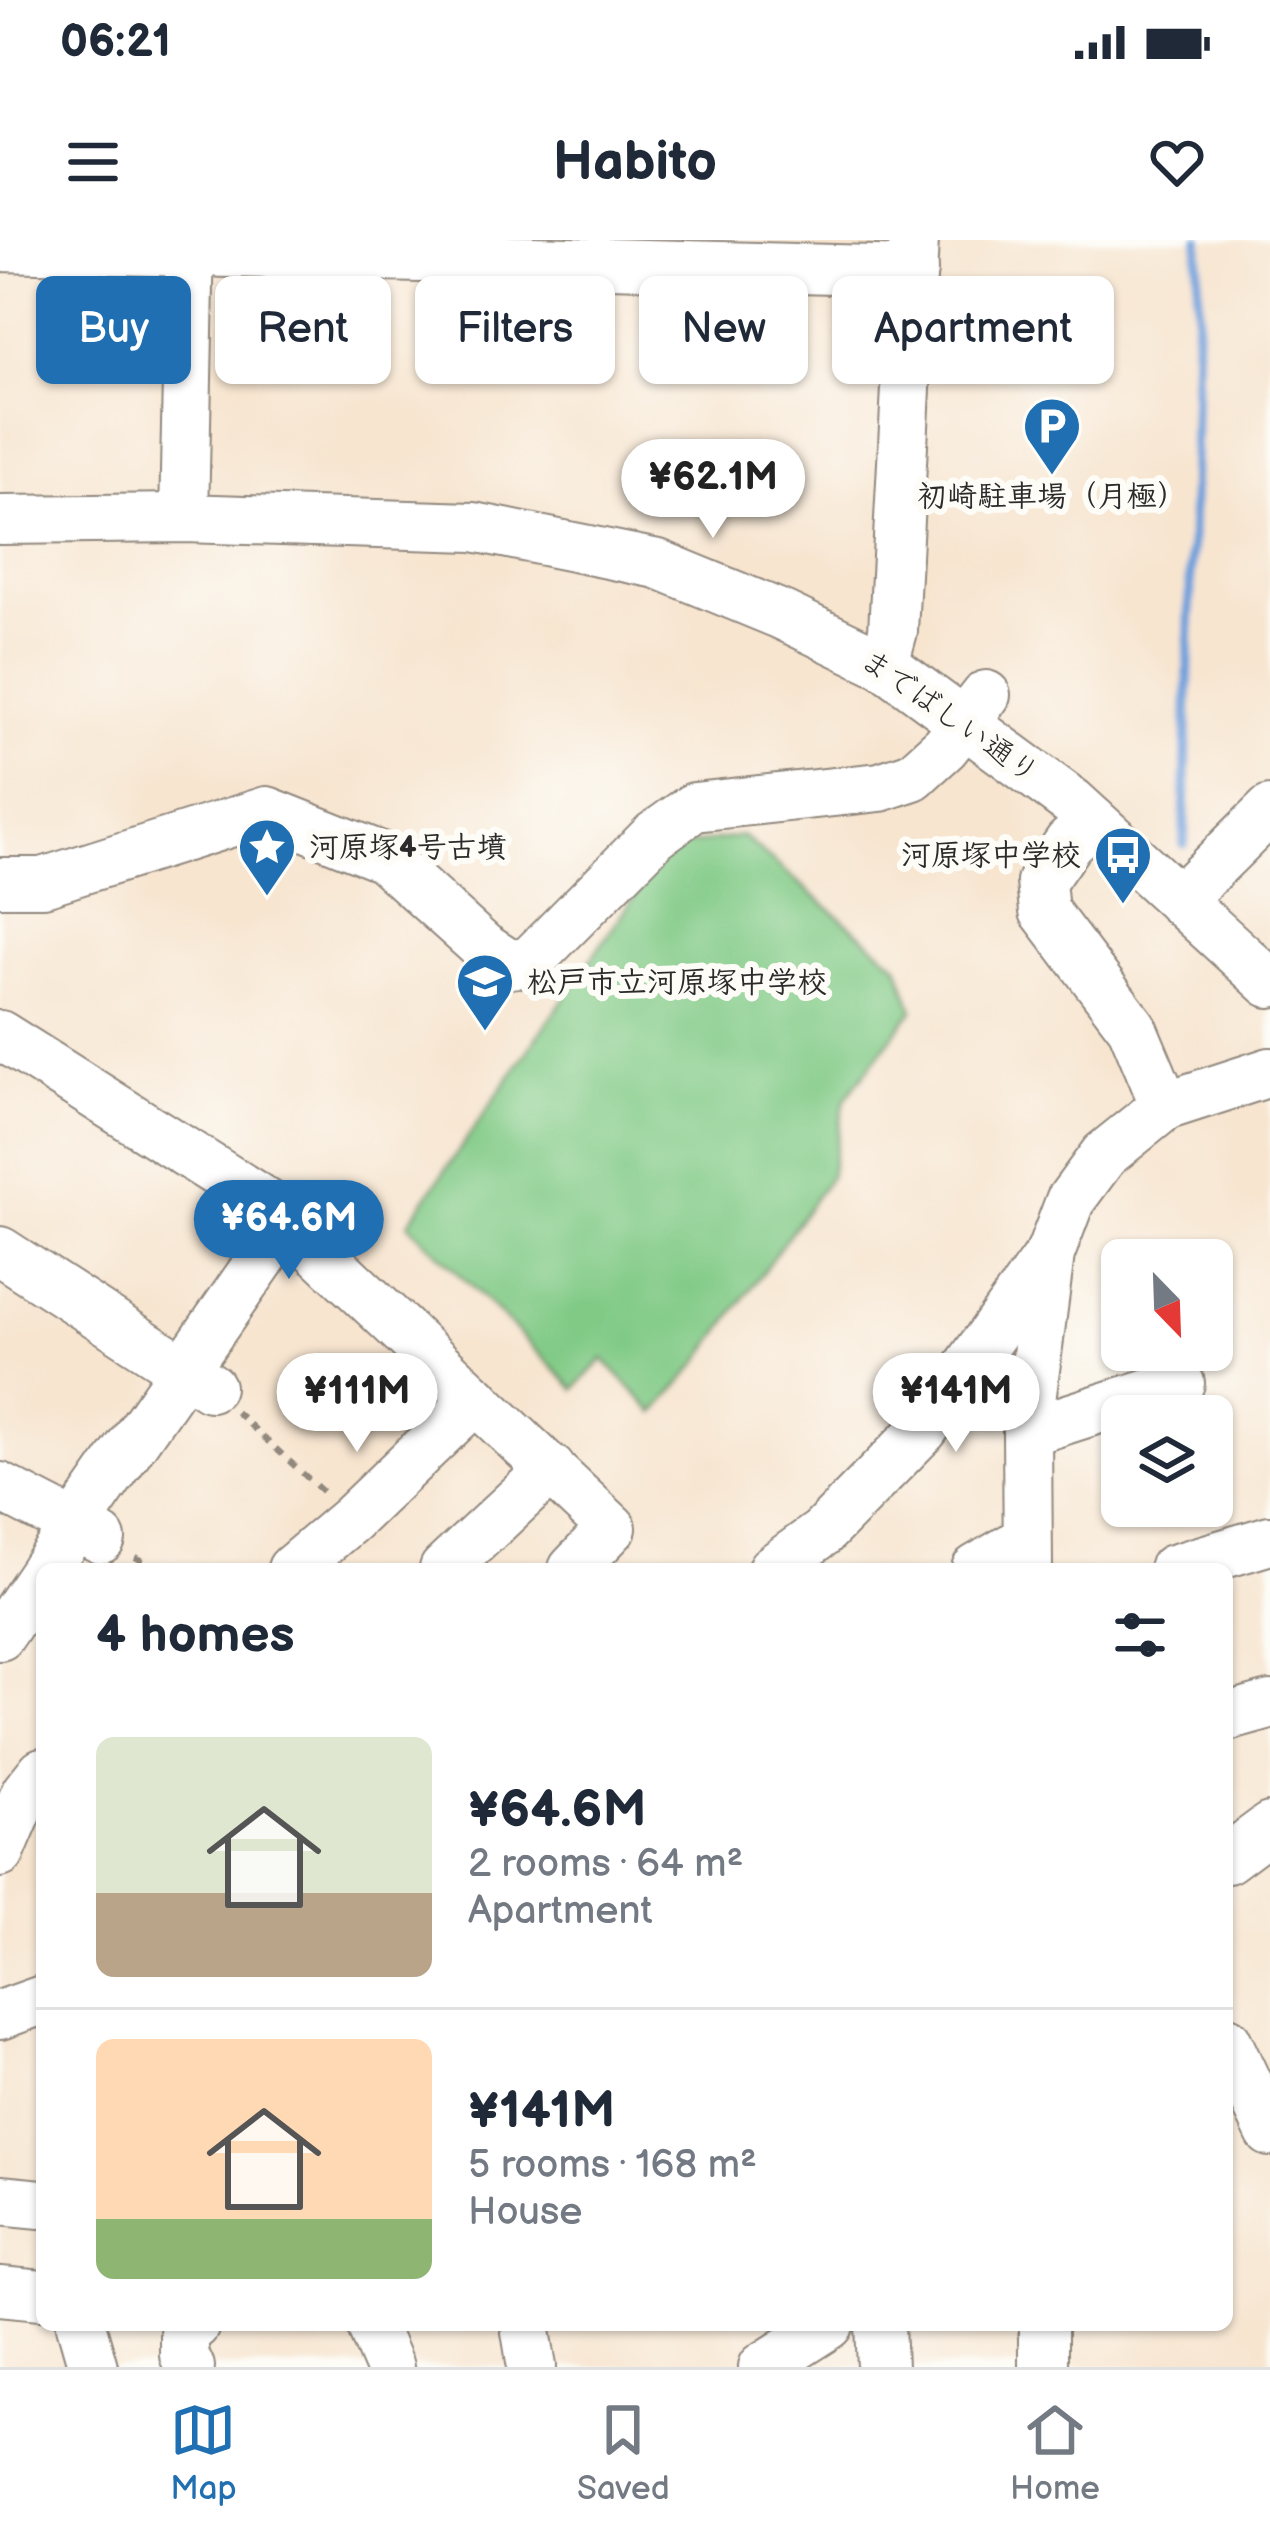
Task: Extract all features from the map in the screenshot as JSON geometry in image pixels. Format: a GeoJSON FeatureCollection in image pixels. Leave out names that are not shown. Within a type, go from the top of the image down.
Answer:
{"type":"FeatureCollection","features":[{"type":"Feature","properties":{"kind":"street"},"geometry":{"type":"LineString","coordinates":[[0,247],[189,245],[913,255],[893,631],[884,664]]}},
{"type":"Feature","properties":{"kind":"street"},"geometry":{"type":"LineString","coordinates":[[184,518],[189,245]]}},
{"type":"Feature","properties":{"kind":"street","name":"までばしい通り"},"geometry":{"type":"LineString","coordinates":[[0,520],[184,518],[474,527],[658,564],[782,615],[975,708],[1270,983]]}},
{"type":"Feature","properties":{"kind":"street"},"geometry":{"type":"LineString","coordinates":[[0,883],[43,882],[267,811],[383,857],[483,947],[509,964],[529,962],[655,835],[694,807],[880,787],[914,776],[945,747],[975,708]]}},
{"type":"Feature","properties":{"kind":"street"},"geometry":{"type":"LineString","coordinates":[[1179,900],[1270,810]]}},
{"type":"Feature","properties":{"kind":"street"},"geometry":{"type":"LineString","coordinates":[[1093,821],[1069,842],[1041,882],[1044,911],[1132,1027],[1165,1106]]}},
{"type":"Feature","properties":{"kind":"street"},"geometry":{"type":"LineString","coordinates":[[0,1035],[269,1205],[612,1528],[579,1563]]}},
{"type":"Feature","properties":{"kind":"street"},"geometry":{"type":"LineString","coordinates":[[997,1563],[1028,1554],[1027,1432],[1050,1254],[1070,1201],[1104,1155],[1165,1106],[1270,1072]]}},
{"type":"Feature","properties":{"kind":"street"},"geometry":{"type":"LineString","coordinates":[[54,1563],[88,1532],[198,1378],[287,1222]]}},
{"type":"Feature","properties":{"kind":"street"},"geometry":{"type":"LineString","coordinates":[[0,1251],[198,1378]]}},
{"type":"Feature","properties":{"kind":"street"},"geometry":{"type":"LineString","coordinates":[[780,1563],[822,1533],[923,1430],[1050,1254]]}},
{"type":"Feature","properties":{"kind":"street"},"geometry":{"type":"LineString","coordinates":[[1027,1432],[1180,1383]]}},
{"type":"Feature","properties":{"kind":"street"},"geometry":{"type":"LineString","coordinates":[[296,1563],[338,1507],[476,1400]]}},
{"type":"Feature","properties":{"kind":"street"},"geometry":{"type":"LineString","coordinates":[[450,1563],[551,1469]]}},
{"type":"Feature","properties":{"kind":"street"},"geometry":{"type":"LineString","coordinates":[[0,1487],[88,1532]]}},
{"type":"Feature","properties":{"kind":"street"},"geometry":{"type":"LineString","coordinates":[[1193,1563],[1270,1540]]}},
{"type":"Feature","properties":{"kind":"street"},"geometry":{"type":"LineString","coordinates":[[0,1636],[36,1584]]}},
{"type":"Feature","properties":{"kind":"street"},"geometry":{"type":"LineString","coordinates":[[1233,1716],[1270,1706]]}},
{"type":"Feature","properties":{"kind":"street"},"geometry":{"type":"LineString","coordinates":[[0,1853],[36,1780]]}},
{"type":"Feature","properties":{"kind":"street"},"geometry":{"type":"LineString","coordinates":[[1233,1855],[1270,1827]]}},
{"type":"Feature","properties":{"kind":"street"},"geometry":{"type":"LineString","coordinates":[[0,2015],[36,2002]]}},
{"type":"Feature","properties":{"kind":"street"},"geometry":{"type":"LineString","coordinates":[[1233,2054],[1270,2132]]}},
{"type":"Feature","properties":{"kind":"street"},"geometry":{"type":"LineString","coordinates":[[0,2200],[36,2203]]}},
{"type":"Feature","properties":{"kind":"street"},"geometry":{"type":"LineString","coordinates":[[0,2291],[36,2294]]}},
{"type":"Feature","properties":{"kind":"street"},"geometry":{"type":"LineString","coordinates":[[83,2331],[93,2367]]}},
{"type":"Feature","properties":{"kind":"street"},"geometry":{"type":"LineString","coordinates":[[186,2331],[184,2355],[190,2367]]}},
{"type":"Feature","properties":{"kind":"street"},"geometry":{"type":"LineString","coordinates":[[374,2331],[389,2367]]}},
{"type":"Feature","properties":{"kind":"street"},"geometry":{"type":"LineString","coordinates":[[526,2331],[532,2367]]}},
{"type":"Feature","properties":{"kind":"street"},"geometry":{"type":"LineString","coordinates":[[759,2331],[760,2367],[819,2331]]}},
{"type":"Feature","properties":{"kind":"street"},"geometry":{"type":"LineString","coordinates":[[880,2331],[882,2367]]}},
{"type":"Feature","properties":{"kind":"street"},"geometry":{"type":"LineString","coordinates":[[1042,2331],[1042,2367]]}},
{"type":"Feature","properties":{"kind":"path"},"geometry":{"type":"LineString","coordinates":[[198,1378],[338,1507]]}},
{"type":"Feature","properties":{"kind":"green space"},"geometry":{"type":"Polygon","coordinates":[[[742,836],[898,965],[913,1010],[845,1099],[830,1176],[699,1362],[655,1413],[603,1359],[575,1389],[408,1224],[668,848],[742,836]]]}},
{"type":"Feature","properties":{"kind":"waterway"},"geometry":{"type":"LineString","coordinates":[[1184,844],[1199,240]]}},
{"type":"Feature","properties":{"kind":"place","name":"初崎駐車場（月極）"},"geometry":{"type":"Point","coordinates":[1052,477]}},
{"type":"Feature","properties":{"kind":"place","name":"河原塚4号古墳"},"geometry":{"type":"Point","coordinates":[267,898]}},
{"type":"Feature","properties":{"kind":"place","name":"河原塚中学校"},"geometry":{"type":"Point","coordinates":[1123,906]}},
{"type":"Feature","properties":{"kind":"place","name":"松戸市立河原塚中学校"},"geometry":{"type":"Point","coordinates":[485,1033]}}]}
